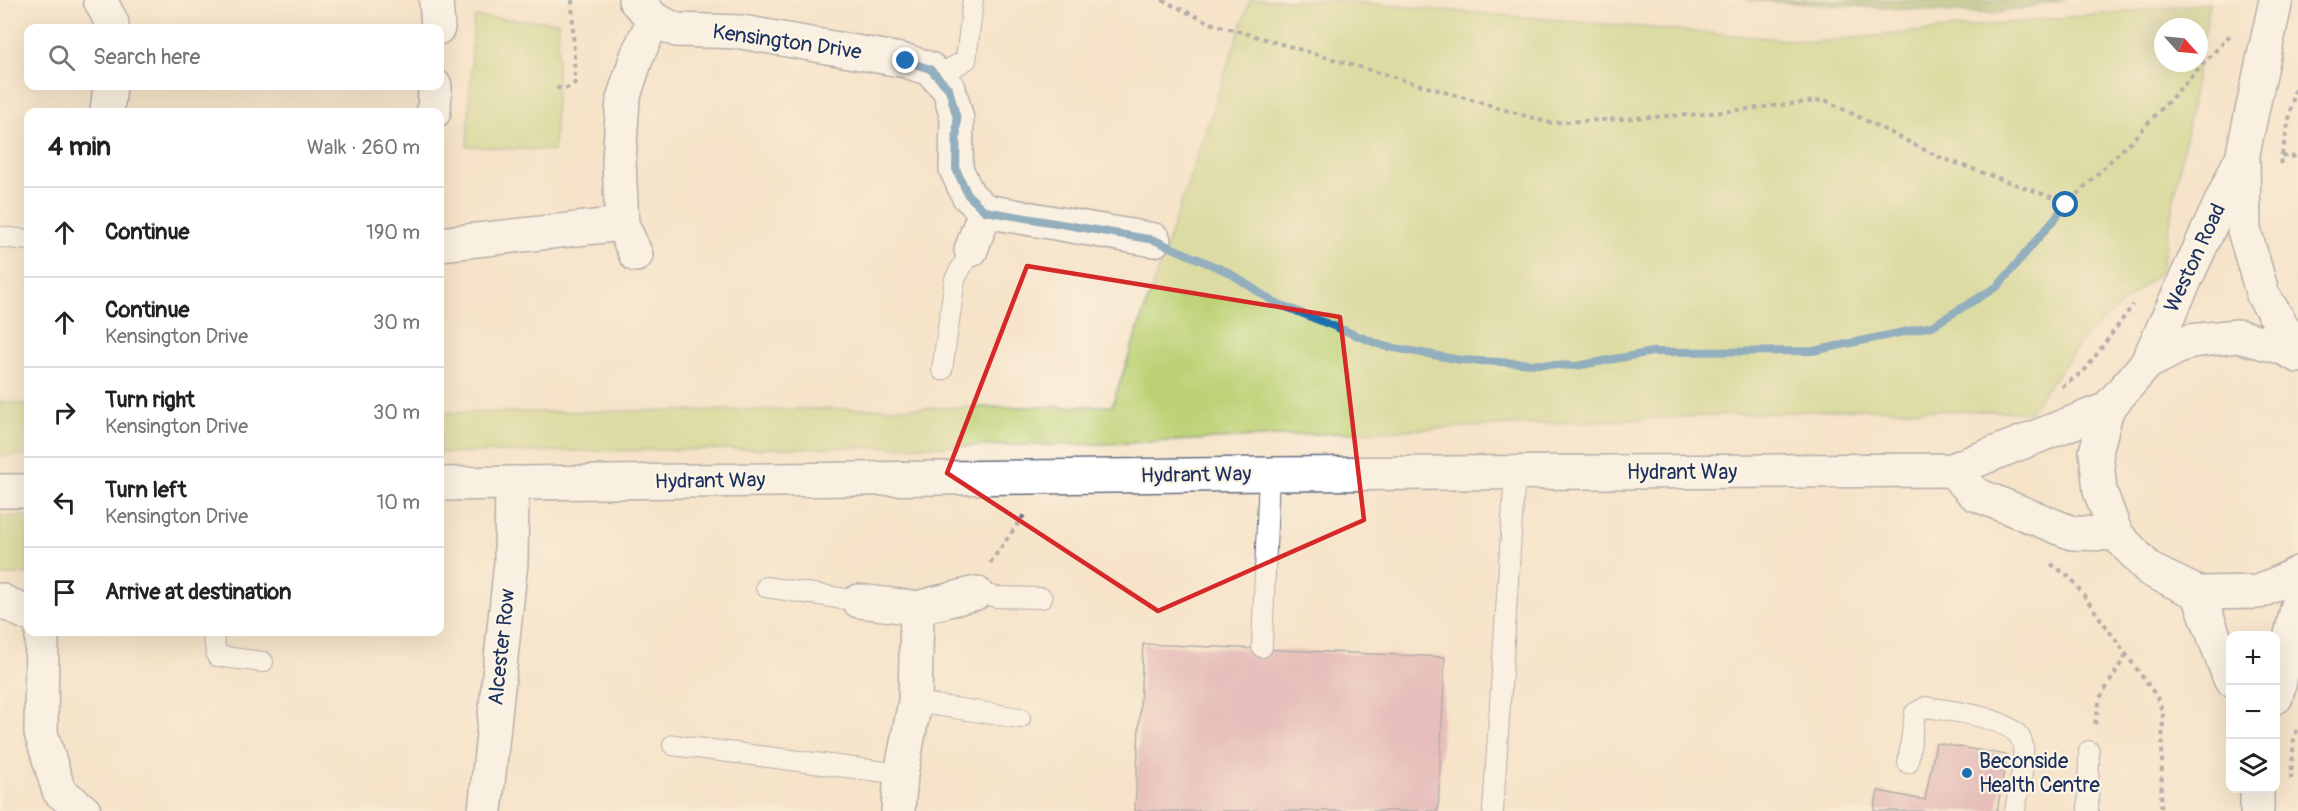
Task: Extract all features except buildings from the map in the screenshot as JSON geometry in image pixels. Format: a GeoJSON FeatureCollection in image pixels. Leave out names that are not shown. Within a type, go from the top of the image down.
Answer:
{"type":"FeatureCollection","features":[{"type":"Feature","properties":{"kind":"main road"},"geometry":{"type":"LineString","coordinates":[[99,0],[112,24]]}},
{"type":"Feature","properties":{"kind":"main road"},"geometry":{"type":"LineString","coordinates":[[436,0],[438,24]]}},
{"type":"Feature","properties":{"kind":"main road","name":"Weston Road"},"geometry":{"type":"LineString","coordinates":[[2276,0],[2244,153],[2244,230],[2264,295],[2298,352]]}},
{"type":"Feature","properties":{"kind":"main road"},"geometry":{"type":"LineString","coordinates":[[636,255],[622,224],[619,161],[623,99],[637,56],[644,10]]}},
{"type":"Feature","properties":{"kind":"main road","name":"Kensington Drive"},"geometry":{"type":"LineString","coordinates":[[644,10],[676,30],[742,32],[906,61],[930,69],[937,76]]}},
{"type":"Feature","properties":{"kind":"main road"},"geometry":{"type":"LineString","coordinates":[[937,76],[949,89],[957,119],[956,169],[968,195],[985,211],[1154,240]]}},
{"type":"Feature","properties":{"kind":"main road"},"geometry":{"type":"LineString","coordinates":[[108,108],[110,90]]}},
{"type":"Feature","properties":{"kind":"main road"},"geometry":{"type":"LineString","coordinates":[[434,108],[435,90]]}},
{"type":"Feature","properties":{"kind":"main road","name":"Weston Road"},"geometry":{"type":"LineString","coordinates":[[2147,363],[2244,153]]}},
{"type":"Feature","properties":{"kind":"main road"},"geometry":{"type":"LineString","coordinates":[[971,250],[985,211]]}},
{"type":"Feature","properties":{"kind":"main road"},"geometry":{"type":"LineString","coordinates":[[444,244],[622,224]]}},
{"type":"Feature","properties":{"kind":"main road"},"geometry":{"type":"LineString","coordinates":[[2298,357],[2281,347],[2237,336],[2190,340],[2147,363],[2107,409],[2096,452],[2100,491],[2116,534],[2150,570],[2198,593],[2259,592],[2298,573]]}},
{"type":"Feature","properties":{"kind":"main road","name":"Hydrant Way"},"geometry":{"type":"LineString","coordinates":[[444,484],[1269,474],[1952,470],[2107,409]]}},
{"type":"Feature","properties":{"kind":"main road"},"geometry":{"type":"LineString","coordinates":[[1952,470],[1975,494],[2072,533],[2116,534]]}},
{"type":"Feature","properties":{"kind":"main road","name":"Alcester Row"},"geometry":{"type":"LineString","coordinates":[[485,811],[511,562],[512,483]]}},
{"type":"Feature","properties":{"kind":"main road"},"geometry":{"type":"LineString","coordinates":[[0,491],[24,491]]}},
{"type":"Feature","properties":{"kind":"main road"},"geometry":{"type":"LineString","coordinates":[[2198,593],[2226,668]]}},
{"type":"Feature","properties":{"kind":"main road"},"geometry":{"type":"LineString","coordinates":[[859,601],[917,608],[972,595]]}},
{"type":"Feature","properties":{"kind":"main road"},"geometry":{"type":"LineString","coordinates":[[0,600],[24,612]]}},
{"type":"Feature","properties":{"kind":"main road"},"geometry":{"type":"LineString","coordinates":[[2279,685],[2298,605]]}},
{"type":"Feature","properties":{"kind":"main road"},"geometry":{"type":"LineString","coordinates":[[898,811],[901,774],[915,702],[917,608]]}},
{"type":"Feature","properties":{"kind":"main road"},"geometry":{"type":"LineString","coordinates":[[42,636],[41,733],[58,791],[84,811]]}},
{"type":"Feature","properties":{"kind":"main road"},"geometry":{"type":"LineString","coordinates":[[2257,811],[2258,793]]}},
{"type":"Feature","properties":{"kind":"lane"},"geometry":{"type":"LineString","coordinates":[[937,76],[966,60],[973,0]]}},
{"type":"Feature","properties":{"kind":"lane"},"geometry":{"type":"LineString","coordinates":[[0,237],[24,240]]}},
{"type":"Feature","properties":{"kind":"lane"},"geometry":{"type":"LineString","coordinates":[[942,370],[955,279],[971,250]]}},
{"type":"Feature","properties":{"kind":"lane"},"geometry":{"type":"LineString","coordinates":[[1493,811],[1515,473]]}},
{"type":"Feature","properties":{"kind":"lane"},"geometry":{"type":"LineString","coordinates":[[1262,647],[1269,474]]}},
{"type":"Feature","properties":{"kind":"lane"},"geometry":{"type":"LineString","coordinates":[[766,587],[859,601]]}},
{"type":"Feature","properties":{"kind":"lane"},"geometry":{"type":"LineString","coordinates":[[972,595],[1042,598]]}},
{"type":"Feature","properties":{"kind":"lane"},"geometry":{"type":"LineString","coordinates":[[213,636],[217,656],[263,662]]}},
{"type":"Feature","properties":{"kind":"lane"},"geometry":{"type":"LineString","coordinates":[[915,702],[1020,718]]}},
{"type":"Feature","properties":{"kind":"lane"},"geometry":{"type":"LineString","coordinates":[[1908,763],[1915,713],[1926,707],[2000,722],[2014,729],[2024,744],[2016,811]]}},
{"type":"Feature","properties":{"kind":"lane"},"geometry":{"type":"LineString","coordinates":[[673,745],[901,774]]}},
{"type":"Feature","properties":{"kind":"lane"},"geometry":{"type":"LineString","coordinates":[[2088,811],[2089,752]]}},
{"type":"Feature","properties":{"kind":"path"},"geometry":{"type":"LineString","coordinates":[[556,88],[567,88],[575,83],[572,0]]}},
{"type":"Feature","properties":{"kind":"path"},"geometry":{"type":"LineString","coordinates":[[1162,0],[1210,23],[1550,123],[1703,114],[1825,100],[1939,157],[2051,197],[2071,199]]}},
{"type":"Feature","properties":{"kind":"path"},"geometry":{"type":"LineString","coordinates":[[1154,240],[1228,272],[1274,302],[1383,346],[1461,360],[1576,366],[1652,352],[1813,351],[1932,326],[1998,286],[2071,199],[2136,136],[2238,27]]}},
{"type":"Feature","properties":{"kind":"path"},"geometry":{"type":"LineString","coordinates":[[2297,80],[2282,156],[2298,157]]}},
{"type":"Feature","properties":{"kind":"path"},"geometry":{"type":"LineString","coordinates":[[2054,393],[2085,370],[2138,296]]}},
{"type":"Feature","properties":{"kind":"path"},"geometry":{"type":"LineString","coordinates":[[972,595],[1024,515]]}},
{"type":"Feature","properties":{"kind":"path"},"geometry":{"type":"LineString","coordinates":[[2047,561],[2071,578],[2157,697],[2163,713],[2161,811]]}},
{"type":"Feature","properties":{"kind":"path"},"geometry":{"type":"LineString","coordinates":[[2089,752],[2100,698],[2126,655]]}},
{"type":"Feature","properties":{"kind":"path"},"geometry":{"type":"LineString","coordinates":[[2291,787],[2294,740],[2298,726]]}},
{"type":"Feature","properties":{"kind":"highlighted area"},"geometry":{"type":"Polygon","coordinates":[[[1027,266],[1340,317],[1364,520],[1158,611],[947,473],[1027,266]]]}},
{"type":"Feature","properties":{"kind":"green space"},"geometry":{"type":"Polygon","coordinates":[[[1250,0],[1327,0],[1814,42],[2210,3],[2207,18],[2154,18],[2154,72],[2197,72],[2161,271],[2088,333],[2029,412],[1856,409],[1105,444],[444,453],[444,413],[1112,406],[1250,0]]]}},
{"type":"Feature","properties":{"kind":"green space"},"geometry":{"type":"Polygon","coordinates":[[[1745,0],[2065,0],[1992,14],[1745,0]]]}},
{"type":"Feature","properties":{"kind":"green space"},"geometry":{"type":"Polygon","coordinates":[[[474,17],[559,22],[554,151],[467,146],[474,17]]]}},
{"type":"Feature","properties":{"kind":"green space"},"geometry":{"type":"Polygon","coordinates":[[[0,401],[24,404],[24,455],[0,456],[0,401]]]}},
{"type":"Feature","properties":{"kind":"green space"},"geometry":{"type":"Polygon","coordinates":[[[0,516],[24,516],[24,574],[0,576],[0,516]]]}},
{"type":"Feature","properties":{"kind":"place","name":"Beconside Health Centre"},"geometry":{"type":"Point","coordinates":[1967,773]}},
{"type":"Feature","properties":{"kind":"route"},"geometry":{"type":"LineString","coordinates":[[906,61],[930,69],[949,89],[957,119],[956,169],[968,195],[985,211],[1154,240],[1228,272],[1274,302],[1383,346],[1461,360],[1576,366],[1652,352],[1813,351],[1932,326],[1998,286],[2066,205]]}}]}
